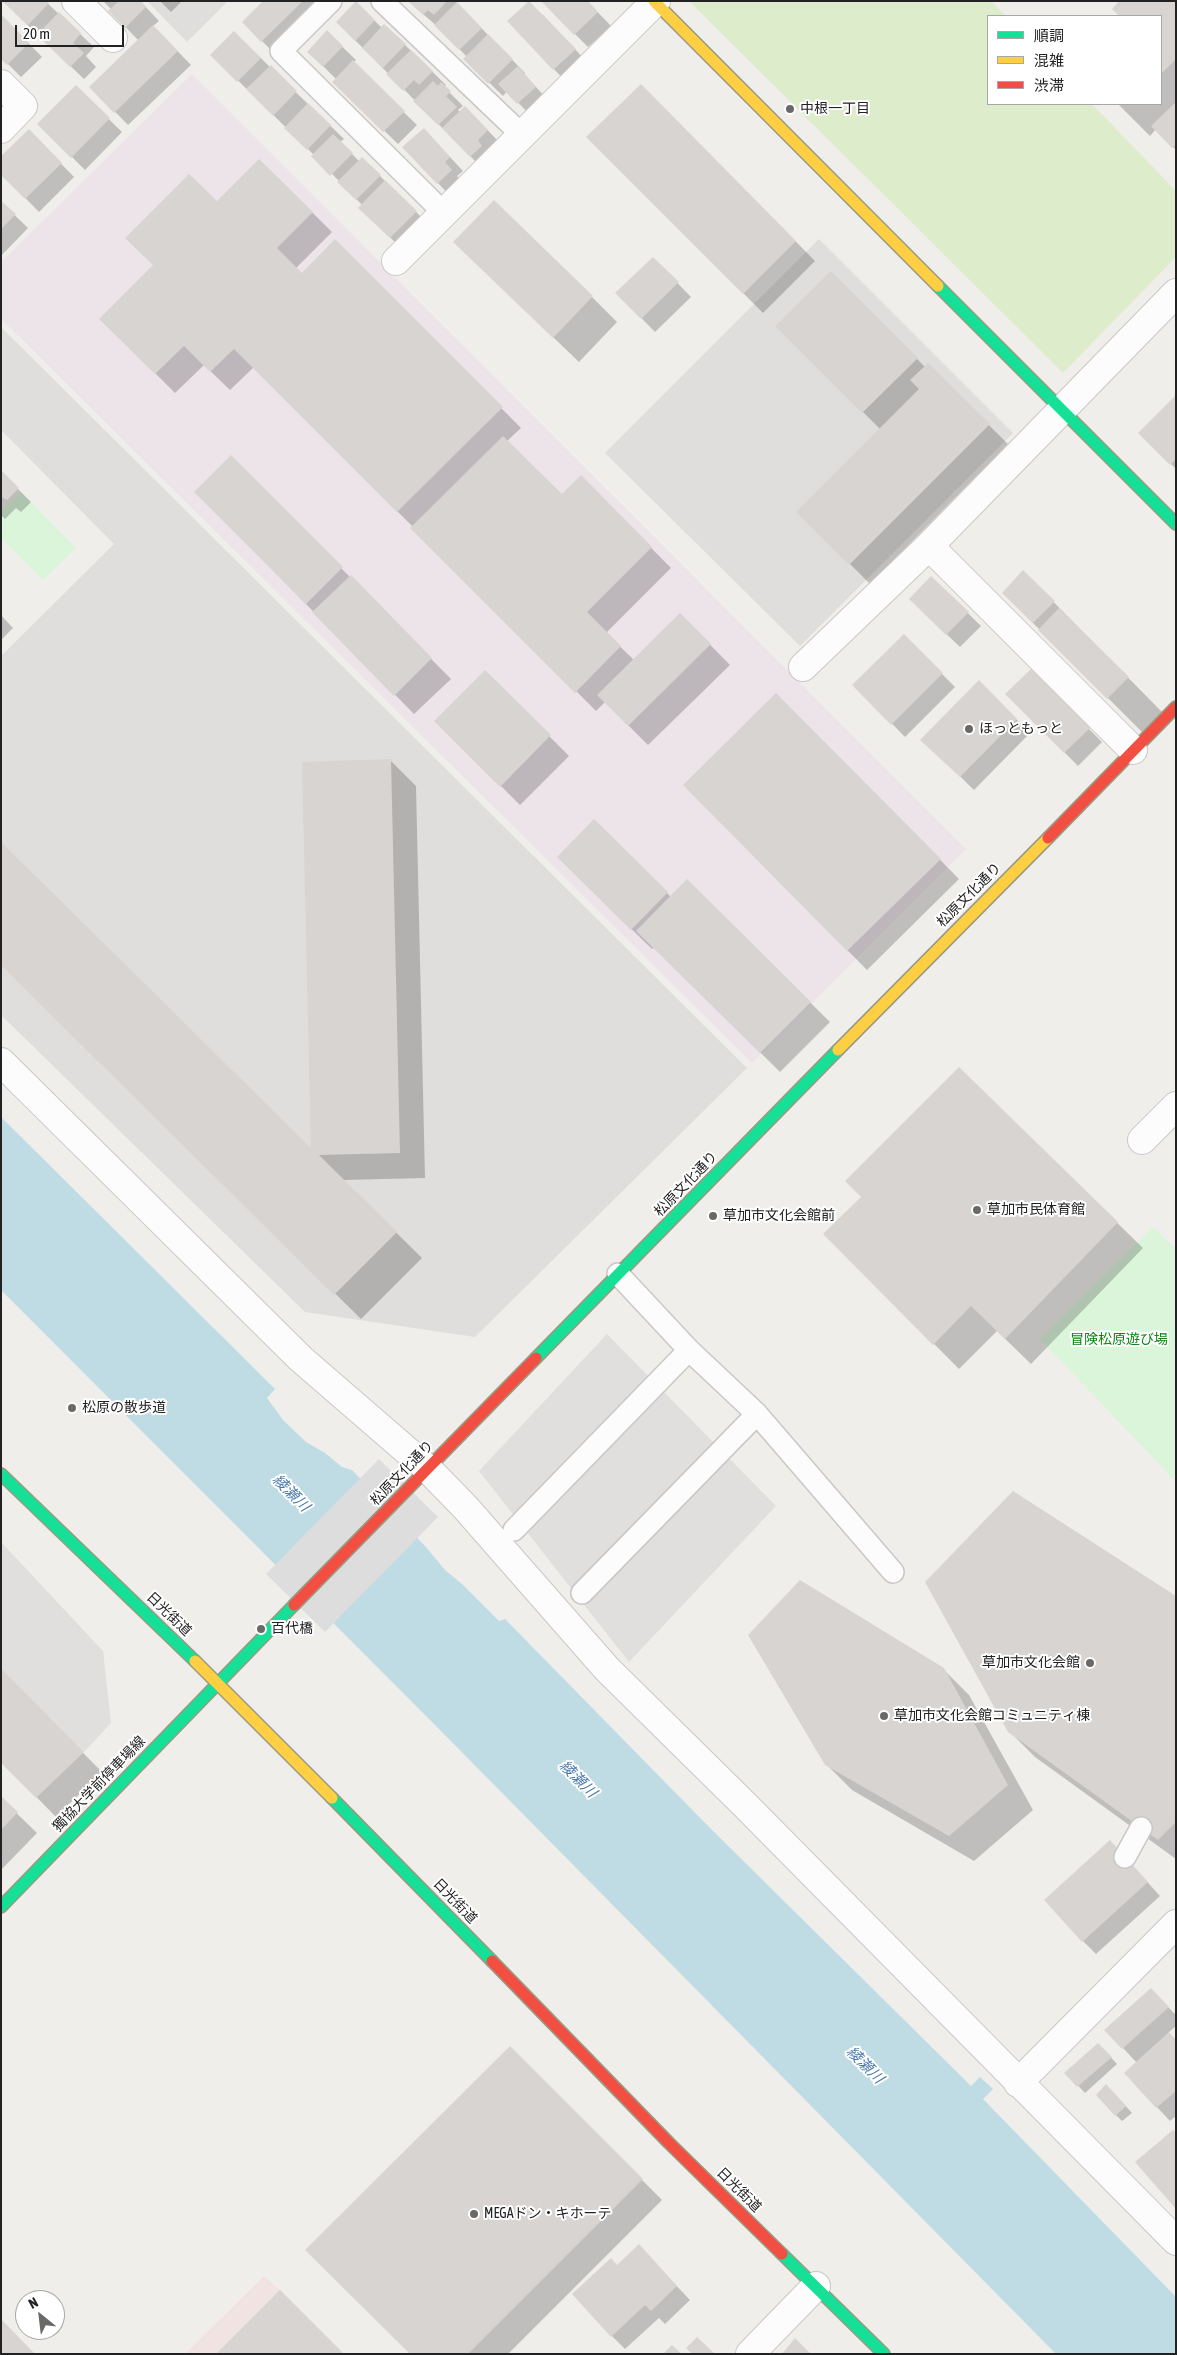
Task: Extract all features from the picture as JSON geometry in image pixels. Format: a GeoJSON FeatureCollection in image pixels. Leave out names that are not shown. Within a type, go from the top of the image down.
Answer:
{"type":"FeatureCollection","features":[{"type":"Feature","properties":{"kind":"street"},"geometry":{"type":"LineString","coordinates":[[76,1],[113,38]]}},
{"type":"Feature","properties":{"kind":"street"},"geometry":{"type":"LineString","coordinates":[[396,261],[655,2],[1176,524]]}},
{"type":"Feature","properties":{"kind":"street"},"geometry":{"type":"LineString","coordinates":[[1,84],[23,106],[1,128]]}},
{"type":"Feature","properties":{"kind":"street"},"geometry":{"type":"LineString","coordinates":[[803,667],[929,546],[1176,293]]}},
{"type":"Feature","properties":{"kind":"street"},"geometry":{"type":"LineString","coordinates":[[929,546],[1133,750]]}},
{"type":"Feature","properties":{"kind":"street","name":"松原文化通り"},"geometry":{"type":"LineString","coordinates":[[219,1683],[427,1468],[1176,707]]}},
{"type":"Feature","properties":{"kind":"street"},"geometry":{"type":"LineString","coordinates":[[1,1062],[301,1359],[427,1468],[465,1507],[607,1669],[745,1805],[1176,2241]]}},
{"type":"Feature","properties":{"kind":"street"},"geometry":{"type":"LineString","coordinates":[[1142,1140],[1176,1106]]}},
{"type":"Feature","properties":{"kind":"street","name":"日光街道"},"geometry":{"type":"LineString","coordinates":[[1,1474],[219,1683],[669,2143],[884,2354]]}},
{"type":"Feature","properties":{"kind":"street","name":"獨協大学前停車場線"},"geometry":{"type":"LineString","coordinates":[[1,1907],[219,1683]]}},
{"type":"Feature","properties":{"kind":"street"},"geometry":{"type":"LineString","coordinates":[[1018,2083],[1176,1924]]}},
{"type":"Feature","properties":{"kind":"street"},"geometry":{"type":"LineString","coordinates":[[750,2354],[816,2286]]}},
{"type":"Feature","properties":{"kind":"lane"},"geometry":{"type":"LineString","coordinates":[[331,1],[281,51],[444,213]]}},
{"type":"Feature","properties":{"kind":"lane"},"geometry":{"type":"LineString","coordinates":[[382,1],[522,135]]}},
{"type":"Feature","properties":{"kind":"lane"},"geometry":{"type":"LineString","coordinates":[[618,1274],[689,1350],[757,1414],[893,1572]]}},
{"type":"Feature","properties":{"kind":"lane"},"geometry":{"type":"LineString","coordinates":[[514,1530],[689,1350]]}},
{"type":"Feature","properties":{"kind":"lane"},"geometry":{"type":"LineString","coordinates":[[582,1593],[757,1414]]}},
{"type":"Feature","properties":{"kind":"lane"},"geometry":{"type":"LineString","coordinates":[[1125,1857],[1141,1828]]}},
{"type":"Feature","properties":{"kind":"shaded area"},"geometry":{"type":"Polygon","coordinates":[[[147,1],[228,1],[187,42],[147,1]]]}},
{"type":"Feature","properties":{"kind":"shaded area"},"geometry":{"type":"Polygon","coordinates":[[[192,74],[966,849],[752,1063],[1,319],[1,262],[192,74]]]}},
{"type":"Feature","properties":{"kind":"shaded area"},"geometry":{"type":"Polygon","coordinates":[[[819,239],[1013,433],[800,646],[605,453],[819,239]]]}},
{"type":"Feature","properties":{"kind":"shaded area"},"geometry":{"type":"Polygon","coordinates":[[[1,327],[747,1068],[475,1337],[305,1312],[1,1015],[1,656],[114,544],[1,430],[1,327]]]}},
{"type":"Feature","properties":{"kind":"shaded area"},"geometry":{"type":"Polygon","coordinates":[[[607,1334],[776,1506],[629,1662],[479,1471],[607,1334]]]}},
{"type":"Feature","properties":{"kind":"shaded area"},"geometry":{"type":"Polygon","coordinates":[[[1,1542],[103,1651],[111,1723],[84,1752],[1,1668],[1,1542]]]}},
{"type":"Feature","properties":{"kind":"shaded area"},"geometry":{"type":"Polygon","coordinates":[[[264,2276],[280,2290],[344,2354],[185,2354],[264,2276]]]}},
{"type":"Feature","properties":{"kind":"green space"},"geometry":{"type":"Polygon","coordinates":[[[689,1],[991,1],[1005,15],[987,15],[987,105],[1093,105],[1176,191],[1176,257],[1063,373],[689,1]]]}},
{"type":"Feature","properties":{"kind":"green space"},"geometry":{"type":"Polygon","coordinates":[[[21,492],[76,548],[43,580],[1,538],[1,511],[21,492]]]}},
{"type":"Feature","properties":{"kind":"green space","name":"冒険松原遊び場"},"geometry":{"type":"Polygon","coordinates":[[[1153,1227],[1176,1249],[1176,1482],[1040,1339],[1153,1227]]]}},
{"type":"Feature","properties":{"kind":"water","name":"綾瀬川"},"geometry":{"type":"Polygon","coordinates":[[[1,1117],[275,1389],[267,1398],[283,1420],[306,1442],[325,1453],[342,1467],[352,1470],[425,1546],[445,1570],[499,1621],[505,1619],[709,1827],[971,2086],[980,2077],[993,2089],[983,2099],[1176,2297],[1176,2354],[1056,2354],[438,1728],[1,1290],[1,1117]]]}},
{"type":"Feature","properties":{"kind":"pier"},"geometry":{"type":"Polygon","coordinates":[[[379,1459],[438,1517],[325,1632],[266,1574],[379,1459]]]}},
{"type":"Feature","properties":{"kind":"building"},"geometry":{"type":"Polygon","coordinates":[[[2,1],[47,1],[49,3],[28,25],[2,1]]]}},
{"type":"Feature","properties":{"kind":"building"},"geometry":{"type":"Polygon","coordinates":[[[119,1],[141,1],[146,7],[125,28],[108,11],[119,1]]]}},
{"type":"Feature","properties":{"kind":"building"},"geometry":{"type":"Polygon","coordinates":[[[263,1],[303,1],[261,42],[242,22],[263,1]]]}},
{"type":"Feature","properties":{"kind":"building"},"geometry":{"type":"Polygon","coordinates":[[[356,1],[375,20],[355,41],[336,22],[356,1]]]}},
{"type":"Feature","properties":{"kind":"building"},"geometry":{"type":"Polygon","coordinates":[[[408,1],[447,1],[434,15],[428,10],[423,15],[408,1]]]}},
{"type":"Feature","properties":{"kind":"building"},"geometry":{"type":"Polygon","coordinates":[[[529,1],[576,49],[553,70],[507,21],[529,1]]]}},
{"type":"Feature","properties":{"kind":"building"},"geometry":{"type":"Polygon","coordinates":[[[541,1],[588,1],[598,12],[574,35],[541,1]]]}},
{"type":"Feature","properties":{"kind":"building"},"geometry":{"type":"Polygon","coordinates":[[[1119,1],[1176,1],[1176,59],[1162,73],[1162,15],[1118,15],[1112,9],[1119,1]]]}},
{"type":"Feature","properties":{"kind":"building"},"geometry":{"type":"Polygon","coordinates":[[[457,2],[482,28],[459,50],[434,25],[457,2]]]}},
{"type":"Feature","properties":{"kind":"building"},"geometry":{"type":"Polygon","coordinates":[[[59,12],[81,33],[73,43],[84,53],[70,67],[37,35],[59,12]]]}},
{"type":"Feature","properties":{"kind":"building"},"geometry":{"type":"Polygon","coordinates":[[[1,14],[29,43],[7,65],[1,59],[1,14]]]}},
{"type":"Feature","properties":{"kind":"building"},"geometry":{"type":"Polygon","coordinates":[[[384,24],[406,44],[383,68],[362,48],[384,24]]]}},
{"type":"Feature","properties":{"kind":"building"},"geometry":{"type":"Polygon","coordinates":[[[153,25],[178,51],[114,113],[89,87],[153,25]]]}},
{"type":"Feature","properties":{"kind":"building"},"geometry":{"type":"Polygon","coordinates":[[[327,30],[343,46],[323,67],[307,52],[327,30]]]}},
{"type":"Feature","properties":{"kind":"building"},"geometry":{"type":"Polygon","coordinates":[[[234,31],[261,58],[237,82],[210,55],[234,31]]]}},
{"type":"Feature","properties":{"kind":"building"},"geometry":{"type":"Polygon","coordinates":[[[488,34],[513,59],[488,84],[463,59],[488,34]]]}},
{"type":"Feature","properties":{"kind":"building"},"geometry":{"type":"Polygon","coordinates":[[[411,50],[433,71],[419,85],[414,80],[403,91],[386,74],[411,50]]]}},
{"type":"Feature","properties":{"kind":"building"},"geometry":{"type":"Polygon","coordinates":[[[353,60],[405,111],[383,132],[332,82],[353,60]]]}},
{"type":"Feature","properties":{"kind":"building"},"geometry":{"type":"Polygon","coordinates":[[[271,65],[297,91],[273,116],[246,89],[271,65]]]}},
{"type":"Feature","properties":{"kind":"building"},"geometry":{"type":"Polygon","coordinates":[[[518,66],[536,87],[517,104],[498,84],[518,66]]]}},
{"type":"Feature","properties":{"kind":"building"},"geometry":{"type":"Polygon","coordinates":[[[433,81],[438,86],[441,82],[451,91],[446,96],[457,107],[438,125],[413,101],[433,81]]]}},
{"type":"Feature","properties":{"kind":"building"},"geometry":{"type":"Polygon","coordinates":[[[641,84],[796,241],[743,294],[586,137],[641,84]]]}},
{"type":"Feature","properties":{"kind":"building"},"geometry":{"type":"Polygon","coordinates":[[[76,85],[110,118],[71,158],[37,124],[76,85]]]}},
{"type":"Feature","properties":{"kind":"building"},"geometry":{"type":"Polygon","coordinates":[[[1176,102],[1176,144],[1172,148],[1151,126],[1176,102]]]}},
{"type":"Feature","properties":{"kind":"building"},"geometry":{"type":"Polygon","coordinates":[[[308,103],[331,125],[307,150],[284,128],[308,103]]]}},
{"type":"Feature","properties":{"kind":"building"},"geometry":{"type":"Polygon","coordinates":[[[465,106],[488,130],[478,140],[482,146],[470,157],[442,128],[465,106]]]}},
{"type":"Feature","properties":{"kind":"building"},"geometry":{"type":"Polygon","coordinates":[[[424,128],[450,157],[445,162],[452,170],[437,184],[402,147],[424,128]]]}},
{"type":"Feature","properties":{"kind":"building"},"geometry":{"type":"Polygon","coordinates":[[[29,129],[62,163],[25,199],[1,175],[1,156],[29,129]]]}},
{"type":"Feature","properties":{"kind":"building"},"geometry":{"type":"Polygon","coordinates":[[[333,134],[353,153],[330,176],[311,156],[333,134]]]}},
{"type":"Feature","properties":{"kind":"building"},"geometry":{"type":"Polygon","coordinates":[[[362,157],[381,175],[356,200],[337,182],[362,157]]]}},
{"type":"Feature","properties":{"kind":"building"},"geometry":{"type":"Polygon","coordinates":[[[259,159],[313,212],[277,248],[302,273],[335,239],[503,407],[397,512],[234,349],[210,372],[184,346],[155,374],[99,319],[153,265],[125,238],[189,174],[217,201],[259,159]]]}},
{"type":"Feature","properties":{"kind":"building"},"geometry":{"type":"Polygon","coordinates":[[[385,180],[417,211],[390,238],[358,208],[385,180]]]}},
{"type":"Feature","properties":{"kind":"building"},"geometry":{"type":"Polygon","coordinates":[[[494,200],[593,296],[553,338],[453,242],[494,200]]]}},
{"type":"Feature","properties":{"kind":"building"},"geometry":{"type":"Polygon","coordinates":[[[1,201],[16,214],[1,229],[1,201]]]}},
{"type":"Feature","properties":{"kind":"building"},"geometry":{"type":"Polygon","coordinates":[[[653,257],[679,282],[641,319],[615,293],[653,257]]]}},
{"type":"Feature","properties":{"kind":"building"},"geometry":{"type":"Polygon","coordinates":[[[831,271],[918,358],[862,413],[775,326],[831,271]]]}},
{"type":"Feature","properties":{"kind":"building"},"geometry":{"type":"Polygon","coordinates":[[[928,363],[990,424],[849,565],[796,512],[919,389],[910,380],[928,363]]]}},
{"type":"Feature","properties":{"kind":"building"},"geometry":{"type":"Polygon","coordinates":[[[1176,395],[1176,459],[1170,465],[1138,433],[1176,395]]]}},
{"type":"Feature","properties":{"kind":"building"},"geometry":{"type":"Polygon","coordinates":[[[503,436],[562,494],[581,475],[652,547],[587,612],[621,646],[575,693],[410,528],[503,436]]]}},
{"type":"Feature","properties":{"kind":"building"},"geometry":{"type":"Polygon","coordinates":[[[231,455],[343,567],[306,604],[194,492],[231,455]]]}},
{"type":"Feature","properties":{"kind":"building"},"geometry":{"type":"Polygon","coordinates":[[[1,470],[19,488],[7,500],[1,497],[1,470]]]}},
{"type":"Feature","properties":{"kind":"building"},"geometry":{"type":"Polygon","coordinates":[[[1023,570],[1055,601],[1033,623],[1002,593],[1023,570]]]}},
{"type":"Feature","properties":{"kind":"building"},"geometry":{"type":"Polygon","coordinates":[[[351,575],[432,658],[394,696],[312,612],[351,575]]]}},
{"type":"Feature","properties":{"kind":"building"},"geometry":{"type":"Polygon","coordinates":[[[931,576],[969,612],[946,635],[909,599],[931,576]]]}},
{"type":"Feature","properties":{"kind":"building"},"geometry":{"type":"Polygon","coordinates":[[[1059,608],[1129,677],[1107,699],[1038,630],[1059,608]]]}},
{"type":"Feature","properties":{"kind":"building"},"geometry":{"type":"Polygon","coordinates":[[[680,613],[711,644],[628,726],[597,695],[680,613]]]}},
{"type":"Feature","properties":{"kind":"building"},"geometry":{"type":"Polygon","coordinates":[[[904,634],[943,673],[891,725],[852,685],[904,634]]]}},
{"type":"Feature","properties":{"kind":"building"},"geometry":{"type":"Polygon","coordinates":[[[1031,669],[1090,728],[1064,753],[1005,694],[1031,669]]]}},
{"type":"Feature","properties":{"kind":"building"},"geometry":{"type":"Polygon","coordinates":[[[485,670],[551,735],[500,787],[434,721],[485,670]]]}},
{"type":"Feature","properties":{"kind":"building","name":"ほっともっと"},"geometry":{"type":"Polygon","coordinates":[[[979,680],[1017,719],[960,777],[920,740],[979,680]]]}},
{"type":"Feature","properties":{"kind":"building"},"geometry":{"type":"Polygon","coordinates":[[[776,693],[941,859],[847,951],[683,785],[776,693]]]}},
{"type":"Feature","properties":{"kind":"building"},"geometry":{"type":"Polygon","coordinates":[[[391,759],[400,1153],[319,1155],[397,1232],[334,1295],[1,965],[1,842],[311,1148],[302,762],[391,759]]]}},
{"type":"Feature","properties":{"kind":"building"},"geometry":{"type":"Polygon","coordinates":[[[594,819],[668,892],[631,930],[557,857],[594,819]]]}},
{"type":"Feature","properties":{"kind":"building"},"geometry":{"type":"Polygon","coordinates":[[[687,879],[811,1002],[760,1053],[636,931],[687,879]]]}},
{"type":"Feature","properties":{"kind":"building","name":"草加市民体育館"},"geometry":{"type":"Polygon","coordinates":[[[959,1067],[1118,1222],[1005,1339],[971,1306],[933,1345],[823,1234],[861,1197],[845,1181],[959,1067]]]}},
{"type":"Feature","properties":{"kind":"building"},"geometry":{"type":"Polygon","coordinates":[[[1013,1491],[1176,1596],[1176,1822],[1158,1840],[1008,1732],[925,1582],[1013,1491]]]}},
{"type":"Feature","properties":{"kind":"building","name":"草加市文化会館コミュニティ棟"},"geometry":{"type":"Polygon","coordinates":[[[800,1580],[944,1668],[1008,1785],[949,1836],[825,1765],[748,1635],[800,1580]]]}},
{"type":"Feature","properties":{"kind":"building"},"geometry":{"type":"Polygon","coordinates":[[[1,1668],[84,1752],[36,1798],[1,1763],[1,1668]]]}},
{"type":"Feature","properties":{"kind":"building"},"geometry":{"type":"Polygon","coordinates":[[[1,1796],[18,1812],[1,1830],[1,1796]]]}},
{"type":"Feature","properties":{"kind":"building"},"geometry":{"type":"Polygon","coordinates":[[[1110,1840],[1148,1882],[1082,1942],[1044,1900],[1110,1840]]]}},
{"type":"Feature","properties":{"kind":"building"},"geometry":{"type":"Polygon","coordinates":[[[1151,1988],[1169,2007],[1122,2049],[1104,2030],[1151,1988]]]}},
{"type":"Feature","properties":{"kind":"building"},"geometry":{"type":"Polygon","coordinates":[[[1169,2032],[1176,2040],[1176,2091],[1156,2108],[1124,2073],[1169,2032]]]}},
{"type":"Feature","properties":{"kind":"building"},"geometry":{"type":"Polygon","coordinates":[[[1098,2043],[1112,2057],[1077,2087],[1064,2073],[1098,2043]]]}},
{"type":"Feature","properties":{"kind":"building","name":"MEGAドン・キホーテ"},"geometry":{"type":"Polygon","coordinates":[[[510,2046],[643,2179],[468,2354],[410,2354],[305,2250],[510,2046]]]}},
{"type":"Feature","properties":{"kind":"building"},"geometry":{"type":"Polygon","coordinates":[[[1106,2084],[1126,2106],[1115,2116],[1096,2095],[1106,2084]]]}},
{"type":"Feature","properties":{"kind":"building"},"geometry":{"type":"Polygon","coordinates":[[[1173,2130],[1176,2133],[1176,2209],[1135,2162],[1173,2130]]]}},
{"type":"Feature","properties":{"kind":"building"},"geometry":{"type":"Polygon","coordinates":[[[639,2244],[677,2286],[651,2311],[645,2305],[611,2337],[572,2294],[611,2258],[617,2265],[639,2244]]]}},
{"type":"Feature","properties":{"kind":"building"},"geometry":{"type":"Polygon","coordinates":[[[280,2290],[344,2354],[216,2354],[280,2290]]]}},
{"type":"Feature","properties":{"kind":"building"},"geometry":{"type":"Polygon","coordinates":[[[1,2319],[15,2333],[15,2340],[21,2340],[35,2354],[1,2354],[1,2319]]]}},
{"type":"Feature","properties":{"kind":"building"},"geometry":{"type":"Polygon","coordinates":[[[697,2337],[715,2354],[692,2354],[686,2348],[697,2337]]]}},
{"type":"Feature","properties":{"kind":"building"},"geometry":{"type":"Polygon","coordinates":[[[795,2338],[811,2354],[782,2354],[795,2338]]]}},
{"type":"Feature","properties":{"kind":"building"},"geometry":{"type":"Polygon","coordinates":[[[672,2345],[682,2354],[663,2354],[672,2345]]]}},
{"type":"Feature","properties":{"kind":"traffic: fast"},"geometry":{"type":"LineString","coordinates":[[938,286],[1176,524]]}},
{"type":"Feature","properties":{"kind":"traffic: fast"},"geometry":{"type":"LineString","coordinates":[[536,1358],[838,1050]]}},
{"type":"Feature","properties":{"kind":"traffic: fast"},"geometry":{"type":"LineString","coordinates":[[1,1474],[195,1661]]}},
{"type":"Feature","properties":{"kind":"traffic: fast"},"geometry":{"type":"LineString","coordinates":[[1,1907],[294,1605]]}},
{"type":"Feature","properties":{"kind":"traffic: fast"},"geometry":{"type":"LineString","coordinates":[[332,1798],[492,1961]]}},
{"type":"Feature","properties":{"kind":"traffic: fast"},"geometry":{"type":"LineString","coordinates":[[782,2254],[884,2354]]}},
{"type":"Feature","properties":{"kind":"traffic: slow"},"geometry":{"type":"LineString","coordinates":[[654,1],[938,286]]}},
{"type":"Feature","properties":{"kind":"traffic: slow"},"geometry":{"type":"LineString","coordinates":[[838,1050],[1048,838]]}},
{"type":"Feature","properties":{"kind":"traffic: slow"},"geometry":{"type":"LineString","coordinates":[[195,1661],[332,1798]]}},
{"type":"Feature","properties":{"kind":"traffic: jam"},"geometry":{"type":"LineString","coordinates":[[1048,838],[1176,707]]}},
{"type":"Feature","properties":{"kind":"traffic: jam"},"geometry":{"type":"LineString","coordinates":[[294,1605],[536,1358]]}},
{"type":"Feature","properties":{"kind":"traffic: jam"},"geometry":{"type":"LineString","coordinates":[[492,1961],[669,2143],[782,2254]]}},
{"type":"Feature","properties":{"kind":"place","name":"中根一丁目"},"geometry":{"type":"Point","coordinates":[790,109]}},
{"type":"Feature","properties":{"kind":"place","name":"ほっともっと"},"geometry":{"type":"Point","coordinates":[969,729]}},
{"type":"Feature","properties":{"kind":"place","name":"草加市民体育館"},"geometry":{"type":"Point","coordinates":[977,1210]}},
{"type":"Feature","properties":{"kind":"place","name":"草加市文化会館前"},"geometry":{"type":"Point","coordinates":[713,1216]}},
{"type":"Feature","properties":{"kind":"place","name":"松原の散歩道"},"geometry":{"type":"Point","coordinates":[72,1408]}},
{"type":"Feature","properties":{"kind":"place","name":"百代橋"},"geometry":{"type":"Point","coordinates":[261,1629]}},
{"type":"Feature","properties":{"kind":"place","name":"草加市文化会館"},"geometry":{"type":"Point","coordinates":[1090,1663]}},
{"type":"Feature","properties":{"kind":"place","name":"草加市文化会館コミュニティ棟"},"geometry":{"type":"Point","coordinates":[884,1716]}},
{"type":"Feature","properties":{"kind":"place","name":"MEGAドン・キホーテ"},"geometry":{"type":"Point","coordinates":[474,2214]}}]}
